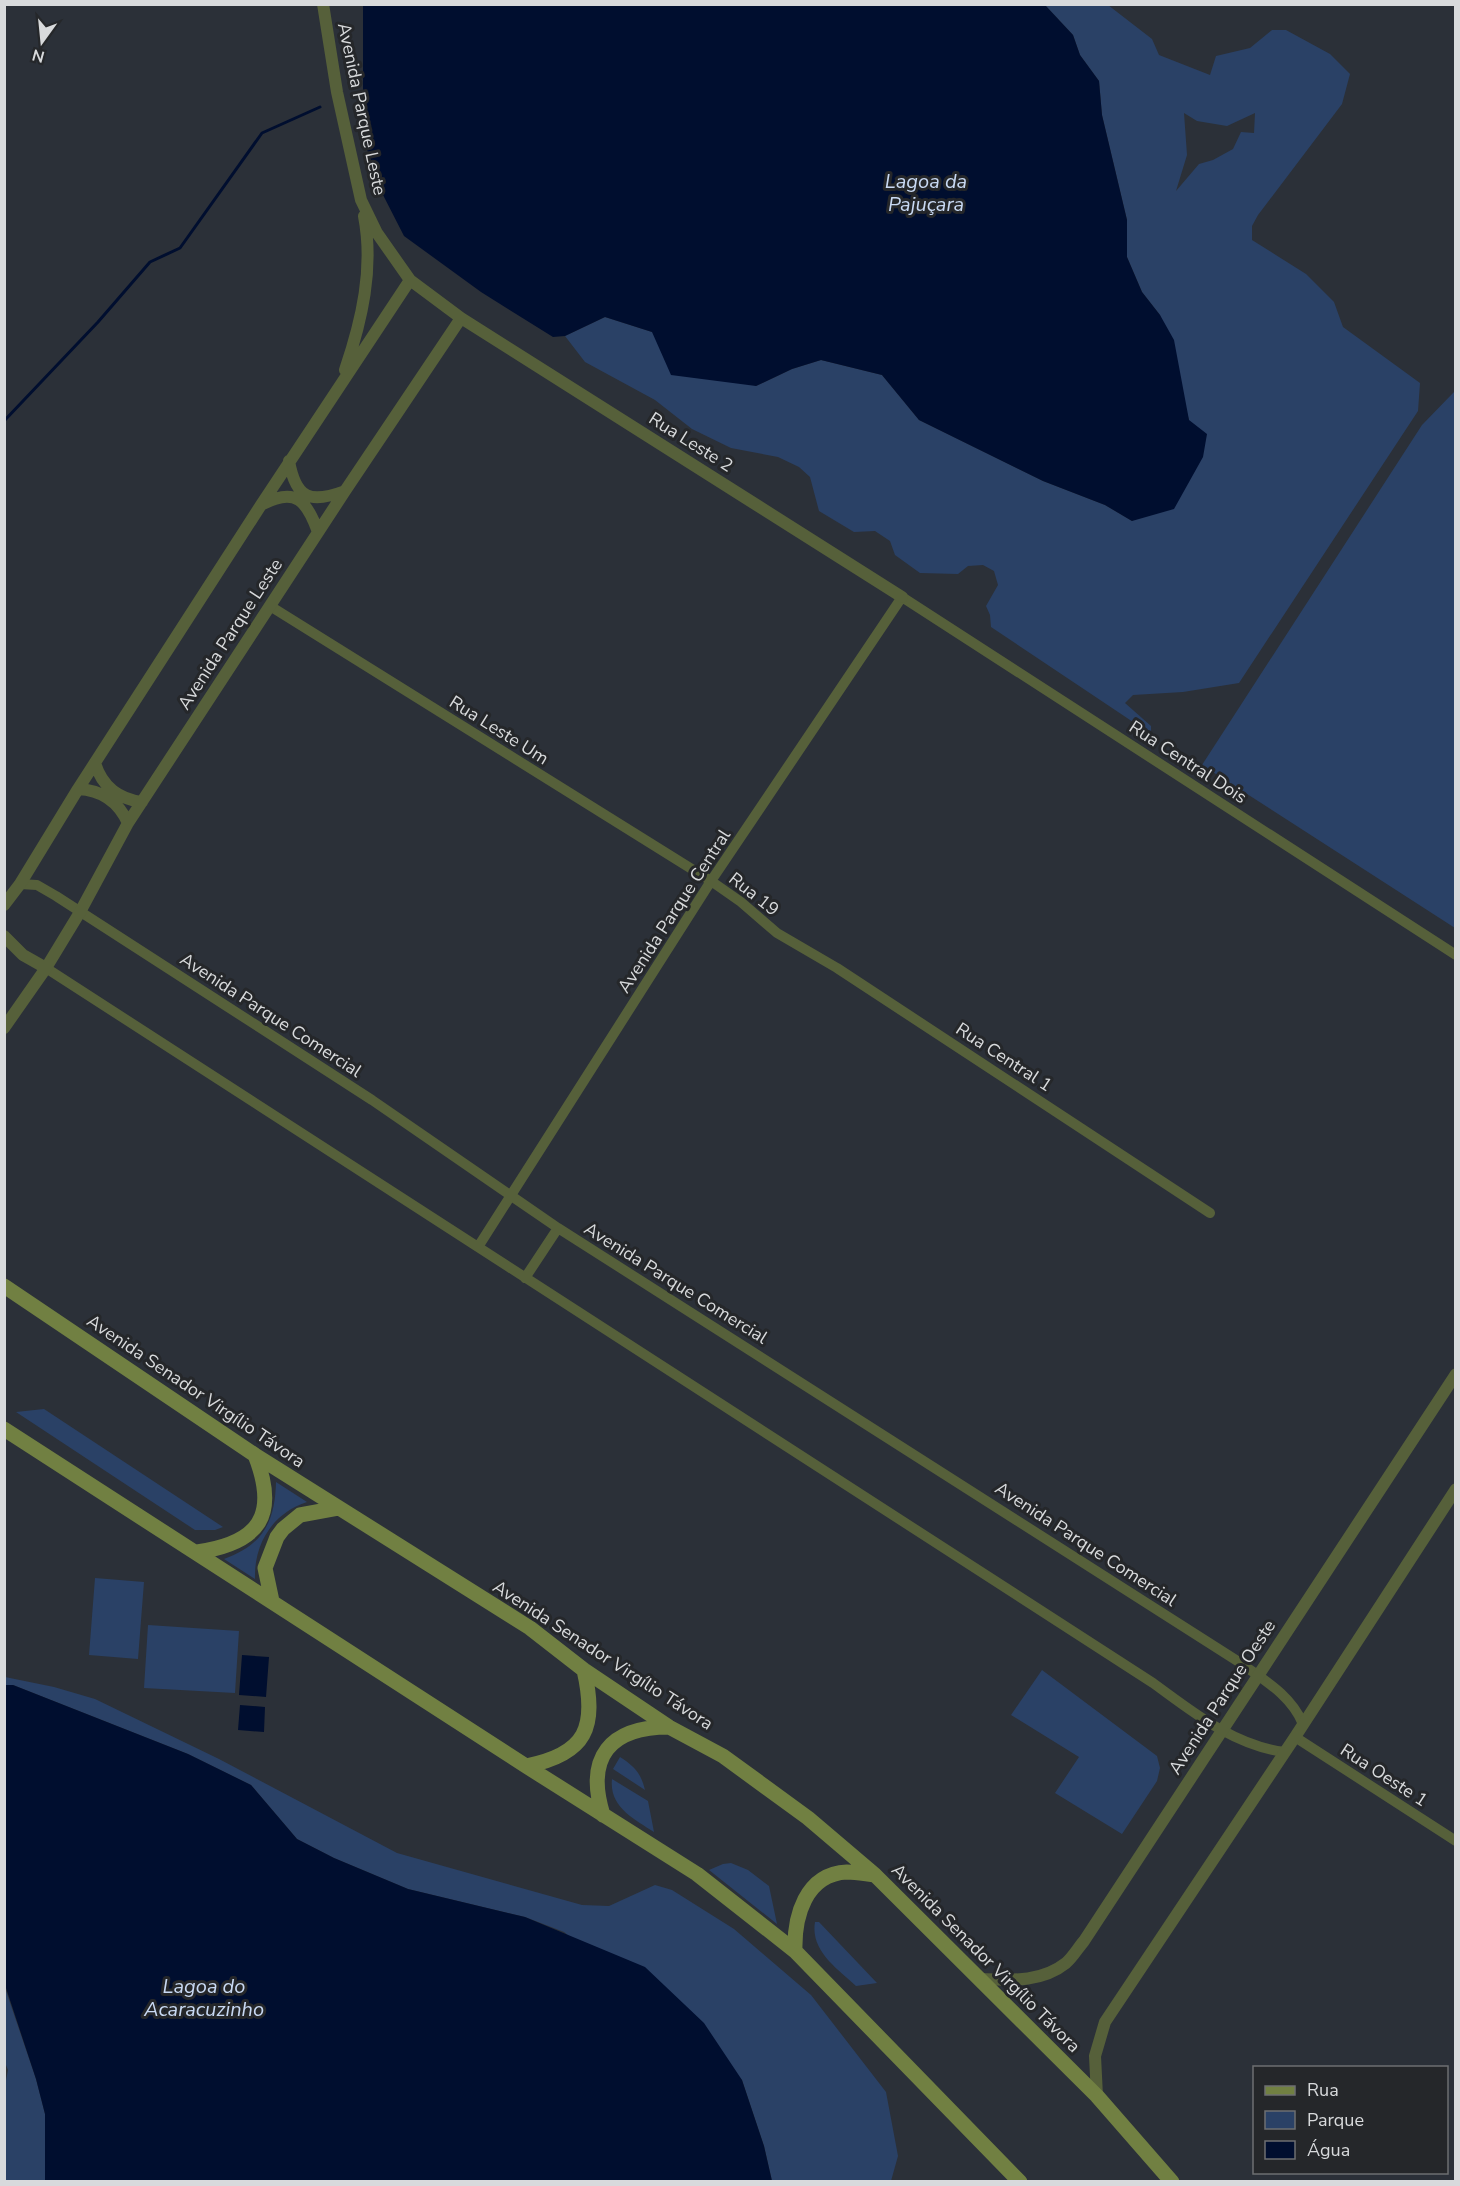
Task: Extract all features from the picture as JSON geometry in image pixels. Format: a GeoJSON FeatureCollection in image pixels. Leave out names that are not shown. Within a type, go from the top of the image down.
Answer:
{"type":"FeatureCollection","features":[{"type":"Feature","properties":{"kind":"main road","name":"Avenida Senador Virgílio Távora"},"geometry":{"type":"LineString","coordinates":[[4,1286],[255,1455],[530,1628],[584,1670],[669,1726],[723,1756],[808,1818],[875,1875],[1098,2096],[1172,2181]]}},
{"type":"Feature","properties":{"kind":"main road"},"geometry":{"type":"LineString","coordinates":[[4,1429],[697,1874],[795,1951],[1006,2175],[1020,2181]]}},
{"type":"Feature","properties":{"kind":"main road"},"geometry":{"type":"LineString","coordinates":[[197,1552],[236,1543],[255,1527],[265,1504],[262,1473],[255,1455]]}},
{"type":"Feature","properties":{"kind":"main road"},"geometry":{"type":"LineString","coordinates":[[272,1601],[265,1568],[277,1537],[300,1515],[338,1508]]}},
{"type":"Feature","properties":{"kind":"main road"},"geometry":{"type":"LineString","coordinates":[[526,1766],[547,1762],[561,1756],[571,1749],[582,1736],[590,1713],[590,1698],[584,1670]]}},
{"type":"Feature","properties":{"kind":"main road"},"geometry":{"type":"LineString","coordinates":[[603,1815],[596,1786],[599,1766],[606,1752],[612,1744],[632,1731],[669,1726]]}},
{"type":"Feature","properties":{"kind":"main road"},"geometry":{"type":"LineString","coordinates":[[795,1951],[798,1913],[804,1899],[815,1885],[833,1875],[847,1872],[875,1875]]}},
{"type":"Feature","properties":{"kind":"street","name":"Avenida Parque Leste"},"geometry":{"type":"LineString","coordinates":[[4,1028],[46,968],[80,912],[128,823],[461,318],[410,280],[377,233],[361,200],[337,92],[323,4]]}},
{"type":"Feature","properties":{"kind":"street"},"geometry":{"type":"LineString","coordinates":[[341,383],[353,347],[366,291],[366,225],[361,200]]}},
{"type":"Feature","properties":{"kind":"street"},"geometry":{"type":"LineString","coordinates":[[4,905],[20,884],[78,789],[289,461],[410,280]]}},
{"type":"Feature","properties":{"kind":"street","name":"Rua Leste 2"},"geometry":{"type":"LineString","coordinates":[[461,318],[902,597]]}},
{"type":"Feature","properties":{"kind":"street"},"geometry":{"type":"LineString","coordinates":[[289,461],[295,485],[308,496],[326,498],[345,491]]}},
{"type":"Feature","properties":{"kind":"street"},"geometry":{"type":"LineString","coordinates":[[261,506],[282,496],[299,500],[311,513],[318,532]]}},
{"type":"Feature","properties":{"kind":"street","name":"Avenida Parque Central"},"geometry":{"type":"LineString","coordinates":[[478,1247],[711,881],[902,597]]}},
{"type":"Feature","properties":{"kind":"street","name":"Rua Central Dois"},"geometry":{"type":"LineString","coordinates":[[902,597],[1455,955]]}},
{"type":"Feature","properties":{"kind":"street","name":"Rua Leste Um"},"geometry":{"type":"LineString","coordinates":[[270,606],[711,881]]}},
{"type":"Feature","properties":{"kind":"street"},"geometry":{"type":"LineString","coordinates":[[95,763],[100,776],[114,792],[127,799],[142,802]]}},
{"type":"Feature","properties":{"kind":"street"},"geometry":{"type":"LineString","coordinates":[[78,789],[94,791],[108,798],[120,808],[128,823]]}},
{"type":"Feature","properties":{"kind":"street","name":"Rua 19"},"geometry":{"type":"LineString","coordinates":[[711,881],[741,902],[777,933]]}},
{"type":"Feature","properties":{"kind":"street","name":"Avenida Parque Comercial"},"geometry":{"type":"LineString","coordinates":[[20,884],[37,885],[80,912],[372,1100],[558,1228],[891,1438],[1258,1675],[1291,1702],[1303,1724]]}},
{"type":"Feature","properties":{"kind":"street","name":"Rua Central 1"},"geometry":{"type":"LineString","coordinates":[[777,933],[847,975],[1210,1213]]}},
{"type":"Feature","properties":{"kind":"street"},"geometry":{"type":"LineString","coordinates":[[4,936],[23,955],[1143,1676],[1198,1716],[1256,1746],[1285,1752]]}},
{"type":"Feature","properties":{"kind":"street"},"geometry":{"type":"LineString","coordinates":[[525,1278],[558,1228]]}},
{"type":"Feature","properties":{"kind":"street","name":"Avenida Parque Oeste"},"geometry":{"type":"LineString","coordinates":[[980,1979],[1015,1980],[1034,1978],[1049,1973],[1066,1962],[1084,1941],[1455,1374]]}},
{"type":"Feature","properties":{"kind":"street"},"geometry":{"type":"LineString","coordinates":[[1098,2096],[1095,2056],[1105,2022],[1295,1737],[1455,1489]]}},
{"type":"Feature","properties":{"kind":"street","name":"Rua Oeste 1"},"geometry":{"type":"LineString","coordinates":[[1295,1737],[1455,1841]]}},
{"type":"Feature","properties":{"kind":"shaded area"},"geometry":{"type":"Polygon","coordinates":[[[5,5],[1455,5],[1455,2181],[5,2182],[5,5]]]}},
{"type":"Feature","properties":{"kind":"green space"},"geometry":{"type":"Polygon","coordinates":[[[1045,5],[1108,5],[1152,39],[1159,55],[1210,75],[1216,56],[1250,48],[1272,30],[1286,30],[1330,54],[1350,74],[1342,104],[1258,215],[1252,226],[1252,240],[1306,274],[1334,302],[1343,327],[1420,383],[1418,411],[1239,683],[1183,692],[1133,695],[1125,703],[1151,726],[1151,734],[991,627],[990,615],[986,606],[998,585],[994,571],[983,565],[968,566],[958,574],[920,573],[895,555],[890,541],[875,531],[854,532],[819,511],[810,477],[799,467],[778,457],[731,448],[692,429],[655,400],[585,362],[565,336],[605,317],[652,332],[756,386],[792,369],[821,360],[882,375],[919,420],[1043,481],[1105,505],[1132,521],[1189,420],[1160,315],[1142,292],[1127,257],[1127,220],[1102,115],[1099,81],[1080,55],[1073,35],[1045,5]],[[1184,113],[1187,155],[1176,191],[1199,164],[1213,160],[1233,149],[1241,132],[1254,133],[1255,113],[1227,126],[1197,121],[1184,113]]]}},
{"type":"Feature","properties":{"kind":"green space"},"geometry":{"type":"Polygon","coordinates":[[[1454,392],[1456,393],[1455,928],[1202,765],[1422,425],[1454,392]]]}},
{"type":"Feature","properties":{"kind":"green space"},"geometry":{"type":"Polygon","coordinates":[[[44,1409],[223,1527],[215,1530],[195,1530],[16,1412],[44,1409]]]}},
{"type":"Feature","properties":{"kind":"green space"},"geometry":{"type":"Polygon","coordinates":[[[276,1482],[307,1502],[284,1514],[268,1531],[258,1553],[255,1579],[224,1559],[248,1547],[264,1530],[273,1509],[276,1482]]]}},
{"type":"Feature","properties":{"kind":"green space"},"geometry":{"type":"Polygon","coordinates":[[[95,1578],[144,1582],[138,1659],[89,1655],[95,1578]]]}},
{"type":"Feature","properties":{"kind":"green space"},"geometry":{"type":"Polygon","coordinates":[[[148,1625],[239,1631],[235,1693],[144,1688],[148,1625]]]}},
{"type":"Feature","properties":{"kind":"green space"},"geometry":{"type":"Polygon","coordinates":[[[1042,1670],[1157,1756],[1160,1768],[1157,1781],[1122,1834],[1055,1793],[1079,1757],[1011,1715],[1042,1670]]]}},
{"type":"Feature","properties":{"kind":"green space"},"geometry":{"type":"Polygon","coordinates":[[[5,1677],[54,1687],[95,1699],[219,1759],[397,1853],[582,1905],[609,1906],[655,1885],[672,1890],[734,1929],[811,1995],[886,2092],[898,2156],[891,2181],[772,2181],[764,2146],[742,2080],[564,1932],[525,1917],[408,1889],[334,1858],[297,1839],[251,1785],[188,1754],[13,1685],[5,1685],[5,1677]]]}},
{"type":"Feature","properties":{"kind":"green space"},"geometry":{"type":"Polygon","coordinates":[[[620,1757],[636,1770],[645,1790],[613,1769],[620,1757]]]}},
{"type":"Feature","properties":{"kind":"green space"},"geometry":{"type":"Polygon","coordinates":[[[612,1779],[648,1801],[654,1832],[631,1817],[619,1805],[614,1797],[612,1779]]]}},
{"type":"Feature","properties":{"kind":"green space"},"geometry":{"type":"Polygon","coordinates":[[[731,1863],[748,1870],[769,1886],[777,1924],[709,1870],[731,1863]]]}},
{"type":"Feature","properties":{"kind":"green space"},"geometry":{"type":"Polygon","coordinates":[[[815,1922],[819,1922],[877,1983],[856,1986],[834,1966],[821,1951],[817,1942],[815,1922]]]}},
{"type":"Feature","properties":{"kind":"green space"},"geometry":{"type":"Polygon","coordinates":[[[4,1985],[36,2079],[45,2114],[45,2181],[5,2181],[4,2091],[8,2070],[4,2060],[4,1985]]]}},
{"type":"Feature","properties":{"kind":"water","name":"Lagoa da Pajuçara"},"geometry":{"type":"Polygon","coordinates":[[[363,5],[1045,5],[1073,35],[1080,55],[1099,81],[1102,115],[1127,220],[1127,257],[1142,292],[1160,315],[1174,340],[1189,420],[1207,434],[1203,457],[1174,509],[1132,521],[1105,505],[1043,481],[919,420],[882,375],[821,360],[792,369],[756,386],[671,375],[652,332],[605,317],[565,336],[553,337],[481,292],[404,236],[382,193],[359,126],[363,96],[363,5]]]}},
{"type":"Feature","properties":{"kind":"water"},"geometry":{"type":"Polygon","coordinates":[[[242,1655],[269,1657],[266,1697],[239,1695],[242,1655]]]}},
{"type":"Feature","properties":{"kind":"water","name":"Lagoa do Acaracuzinho"},"geometry":{"type":"Polygon","coordinates":[[[4,1685],[13,1685],[188,1754],[251,1785],[297,1839],[334,1858],[408,1889],[525,1917],[645,1967],[704,2023],[742,2080],[764,2146],[772,2181],[45,2181],[45,2114],[5,1985],[4,1685]]]}},
{"type":"Feature","properties":{"kind":"water"},"geometry":{"type":"Polygon","coordinates":[[[240,1705],[265,1707],[264,1732],[238,1730],[240,1705]]]}},
{"type":"Feature","properties":{"kind":"waterway"},"geometry":{"type":"LineString","coordinates":[[4,421],[98,322],[150,262],[180,248],[262,133],[320,107]]}}]}
